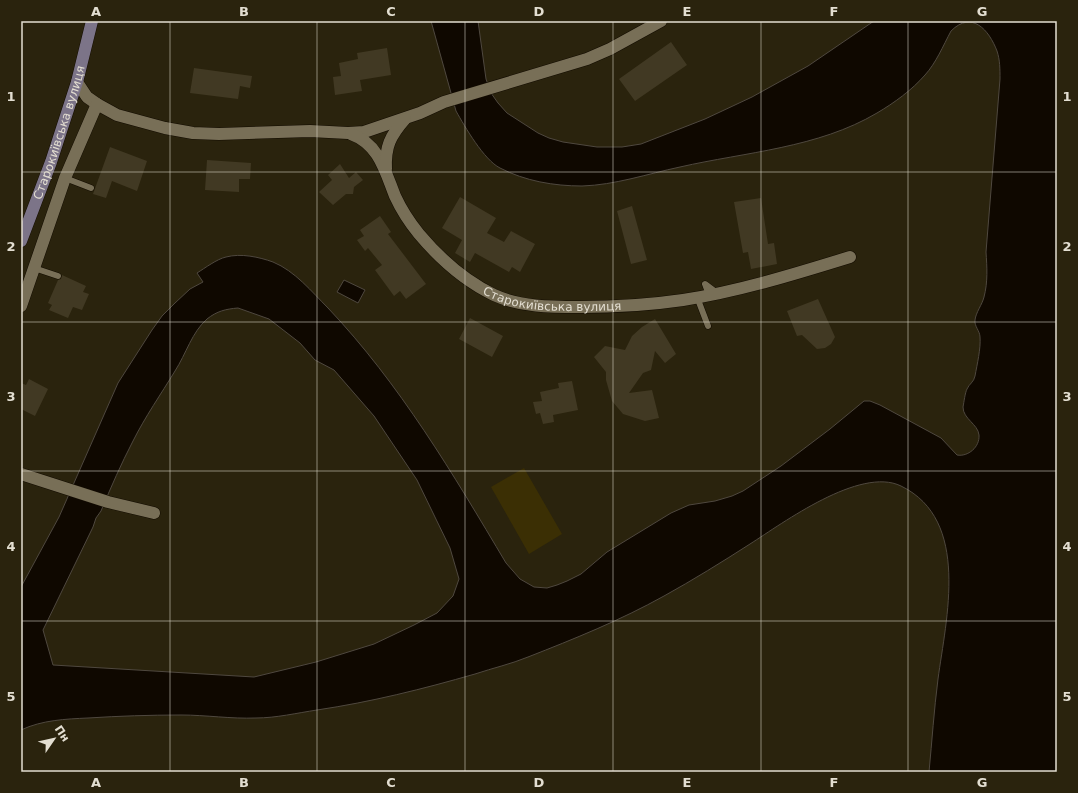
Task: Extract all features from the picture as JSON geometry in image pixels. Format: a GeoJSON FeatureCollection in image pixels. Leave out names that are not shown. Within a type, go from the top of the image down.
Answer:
{"type":"FeatureCollection","features":[{"type":"Feature","properties":{"kind":"street","name":"Старокиївська вулиця"},"geometry":{"type":"LineString","coordinates":[[21,242],[51,162],[78,82],[92,21]]}},
{"type":"Feature","properties":{"kind":"street"},"geometry":{"type":"LineString","coordinates":[[78,82],[87,97],[117,115],[165,128],[193,133],[225,134],[326,131],[348,133],[364,132],[420,113],[444,102],[587,59],[610,49],[661,21]]}},
{"type":"Feature","properties":{"kind":"street"},"geometry":{"type":"LineString","coordinates":[[21,306],[65,178],[97,104]]}},
{"type":"Feature","properties":{"kind":"street"},"geometry":{"type":"LineString","coordinates":[[386,171],[386,155],[389,142],[392,134],[405,118]]}},
{"type":"Feature","properties":{"kind":"street","name":"Старокиївська вулиця"},"geometry":{"type":"LineString","coordinates":[[326,131],[347,133],[362,139],[376,152],[405,214],[429,245],[442,259],[460,273],[494,295],[510,300],[527,304],[560,307],[651,304],[697,297],[772,280],[850,257]]}},
{"type":"Feature","properties":{"kind":"street"},"geometry":{"type":"LineString","coordinates":[[21,474],[48,484],[154,513]]}},
{"type":"Feature","properties":{"kind":"lane"},"geometry":{"type":"LineString","coordinates":[[65,178],[91,188]]}},
{"type":"Feature","properties":{"kind":"lane"},"geometry":{"type":"LineString","coordinates":[[34,268],[58,276]]}},
{"type":"Feature","properties":{"kind":"lane"},"geometry":{"type":"LineString","coordinates":[[697,297],[708,326]]}},
{"type":"Feature","properties":{"kind":"shaded area"},"geometry":{"type":"Polygon","coordinates":[[[431,21],[478,21],[486,79],[491,93],[507,113],[538,133],[549,138],[563,142],[597,147],[622,147],[641,144],[705,119],[752,97],[808,66],[874,21],[1057,21],[1057,772],[929,772],[948,601],[949,573],[946,546],[937,522],[923,502],[901,486],[884,482],[865,484],[844,490],[822,500],[801,511],[686,584],[648,605],[614,621],[522,659],[475,674],[377,699],[337,707],[264,718],[190,715],[100,717],[54,721],[37,724],[21,730],[21,587],[59,517],[118,383],[162,316],[190,289],[203,282],[197,273],[222,258],[238,255],[256,257],[273,262],[296,276],[328,308],[379,367],[402,399],[466,496],[506,563],[520,579],[534,587],[547,588],[581,574],[607,552],[671,513],[689,505],[715,501],[743,491],[781,466],[864,401],[870,401],[880,405],[941,438],[957,455],[969,453],[978,443],[978,431],[965,415],[963,407],[966,391],[974,378],[979,351],[980,335],[975,324],[975,320],[983,300],[986,286],[986,252],[1000,79],[999,61],[994,43],[979,25],[966,22],[951,31],[933,65],[914,86],[890,105],[854,125],[806,142],[781,148],[705,162],[607,184],[582,186],[550,184],[510,173],[494,164],[481,151],[456,111],[431,21]],[[238,308],[230,309],[218,312],[211,316],[197,330],[179,364],[133,441],[101,511],[96,518],[43,630],[53,665],[254,677],[316,662],[374,644],[437,613],[453,596],[459,579],[450,548],[417,480],[374,416],[334,370],[315,360],[300,343],[269,319],[238,308]]]}},
{"type":"Feature","properties":{"kind":"shaded area"},"geometry":{"type":"Polygon","coordinates":[[[344,280],[365,290],[358,303],[337,292],[344,280]]]}},
{"type":"Feature","properties":{"kind":"shaded area"},"geometry":{"type":"Polygon","coordinates":[[[524,468],[562,534],[529,554],[491,487],[524,468]]]}},
{"type":"Feature","properties":{"kind":"building"},"geometry":{"type":"Polygon","coordinates":[[[671,42],[687,65],[635,101],[619,79],[671,42]]]}},
{"type":"Feature","properties":{"kind":"building"},"geometry":{"type":"Polygon","coordinates":[[[387,48],[391,75],[360,80],[362,91],[335,95],[333,77],[341,76],[339,63],[358,59],[357,53],[387,48]]]}},
{"type":"Feature","properties":{"kind":"building"},"geometry":{"type":"Polygon","coordinates":[[[194,68],[252,76],[250,88],[240,86],[238,99],[190,93],[194,68]]]}},
{"type":"Feature","properties":{"kind":"building"},"geometry":{"type":"Polygon","coordinates":[[[110,147],[147,161],[137,191],[112,181],[106,198],[93,194],[110,147]]]}},
{"type":"Feature","properties":{"kind":"building"},"geometry":{"type":"Polygon","coordinates":[[[207,160],[251,163],[250,179],[239,179],[239,192],[205,190],[207,160]]]}},
{"type":"Feature","properties":{"kind":"building"},"geometry":{"type":"Polygon","coordinates":[[[340,164],[349,178],[356,172],[363,180],[354,187],[353,194],[346,194],[333,205],[319,192],[332,180],[328,175],[340,164]]]}},
{"type":"Feature","properties":{"kind":"building"},"geometry":{"type":"Polygon","coordinates":[[[460,197],[496,218],[487,233],[504,242],[511,231],[535,244],[520,272],[512,267],[509,272],[475,253],[470,262],[455,253],[462,240],[442,228],[460,197]]]}},
{"type":"Feature","properties":{"kind":"building"},"geometry":{"type":"Polygon","coordinates":[[[761,198],[768,244],[774,243],[777,264],[751,269],[748,252],[743,253],[734,202],[761,198]]]}},
{"type":"Feature","properties":{"kind":"building"},"geometry":{"type":"Polygon","coordinates":[[[632,206],[647,260],[631,264],[617,211],[632,206]]]}},
{"type":"Feature","properties":{"kind":"building"},"geometry":{"type":"Polygon","coordinates":[[[380,216],[391,232],[388,234],[426,284],[406,299],[400,291],[394,296],[375,270],[382,265],[368,248],[365,251],[357,240],[364,236],[360,230],[380,216]]]}},
{"type":"Feature","properties":{"kind":"building"},"geometry":{"type":"Polygon","coordinates":[[[62,275],[86,286],[83,292],[89,294],[82,310],[73,307],[68,318],[49,310],[52,305],[48,303],[58,280],[61,279],[62,275]]]}},
{"type":"Feature","properties":{"kind":"building"},"geometry":{"type":"Polygon","coordinates":[[[818,299],[835,337],[831,344],[825,348],[817,349],[802,335],[797,336],[787,311],[818,299]]]}},
{"type":"Feature","properties":{"kind":"building"},"geometry":{"type":"Polygon","coordinates":[[[470,318],[503,336],[492,357],[459,339],[470,318]]]}},
{"type":"Feature","properties":{"kind":"building"},"geometry":{"type":"Polygon","coordinates":[[[655,319],[676,354],[665,363],[655,351],[651,370],[643,373],[629,393],[652,390],[659,418],[645,421],[623,414],[612,401],[606,380],[606,372],[594,357],[605,346],[625,350],[632,336],[642,327],[655,319]]]}},
{"type":"Feature","properties":{"kind":"building"},"geometry":{"type":"Polygon","coordinates":[[[29,379],[48,389],[35,416],[21,409],[21,383],[26,385],[29,379]]]}},
{"type":"Feature","properties":{"kind":"building"},"geometry":{"type":"Polygon","coordinates":[[[572,381],[578,410],[553,415],[554,422],[543,424],[540,413],[536,414],[533,402],[542,401],[540,392],[559,388],[558,383],[572,381]]]}}]}
